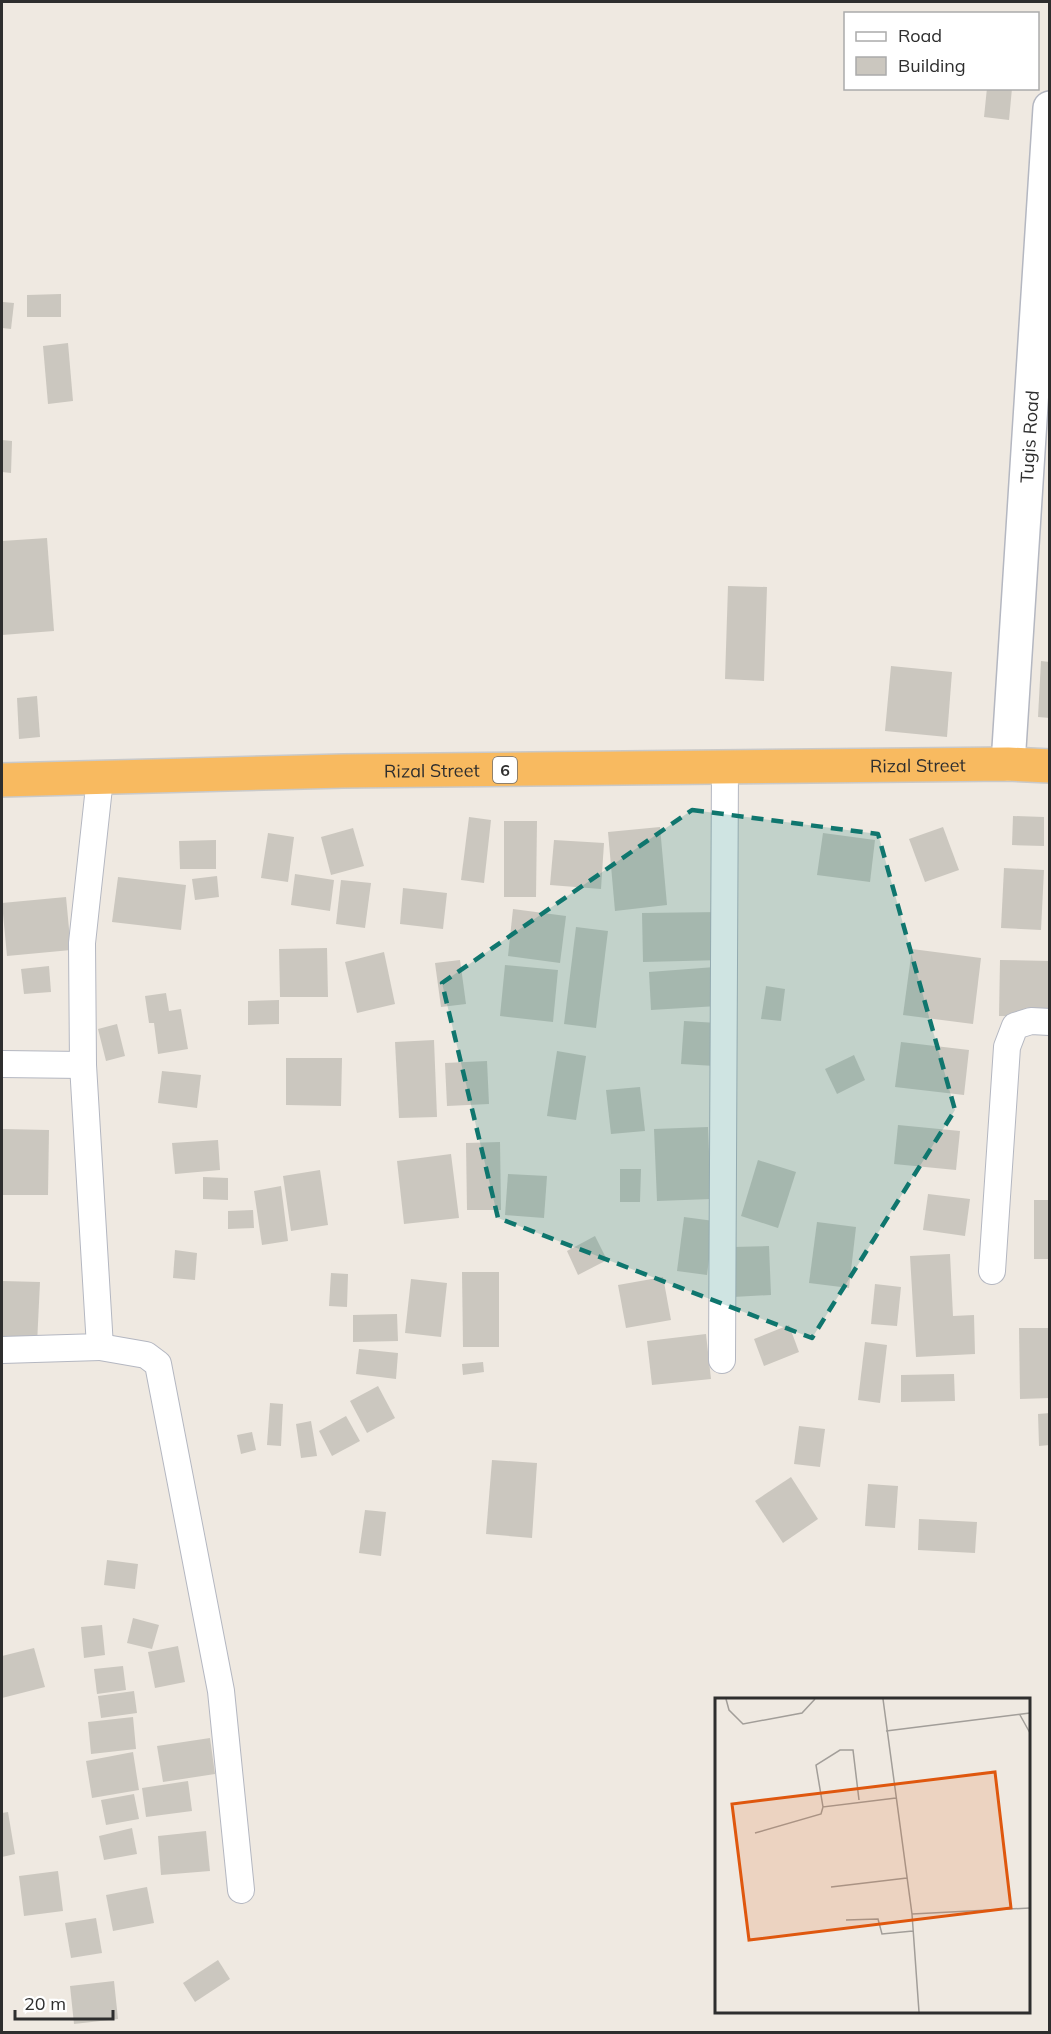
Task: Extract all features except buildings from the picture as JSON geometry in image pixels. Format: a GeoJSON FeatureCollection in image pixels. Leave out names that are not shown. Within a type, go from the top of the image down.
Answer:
{"type":"FeatureCollection","features":[{"type":"Feature","properties":{"kind":"highway","name":"6"},"geometry":{"type":"LineString","coordinates":[[1008,764],[1050,766]]}},
{"type":"Feature","properties":{"kind":"highway","name":"Rizal Street"},"geometry":{"type":"LineString","coordinates":[[2,780],[343,771],[1008,764]]}},
{"type":"Feature","properties":{"kind":"street","name":"Tugis Road"},"geometry":{"type":"LineString","coordinates":[[1008,764],[1050,108]]}},
{"type":"Feature","properties":{"kind":"street"},"geometry":{"type":"LineString","coordinates":[[722,1360],[725,767]]}},
{"type":"Feature","properties":{"kind":"street"},"geometry":{"type":"LineString","coordinates":[[100,778],[82,943],[83,1065],[100,1347]]}},
{"type":"Feature","properties":{"kind":"street"},"geometry":{"type":"LineString","coordinates":[[992,1272],[1007,1047],[1015,1026],[1031,1021],[1050,1022]]}},
{"type":"Feature","properties":{"kind":"street"},"geometry":{"type":"LineString","coordinates":[[2,1064],[83,1065]]}},
{"type":"Feature","properties":{"kind":"street"},"geometry":{"type":"LineString","coordinates":[[2,1350],[100,1347],[146,1355],[158,1364],[221,1691],[241,1890]]}},
{"type":"Feature","properties":{"kind":"highlighted area"},"geometry":{"type":"Polygon","coordinates":[[[692,810],[878,834],[955,1110],[812,1338],[498,1218],[442,983],[692,810]]]}}]}
